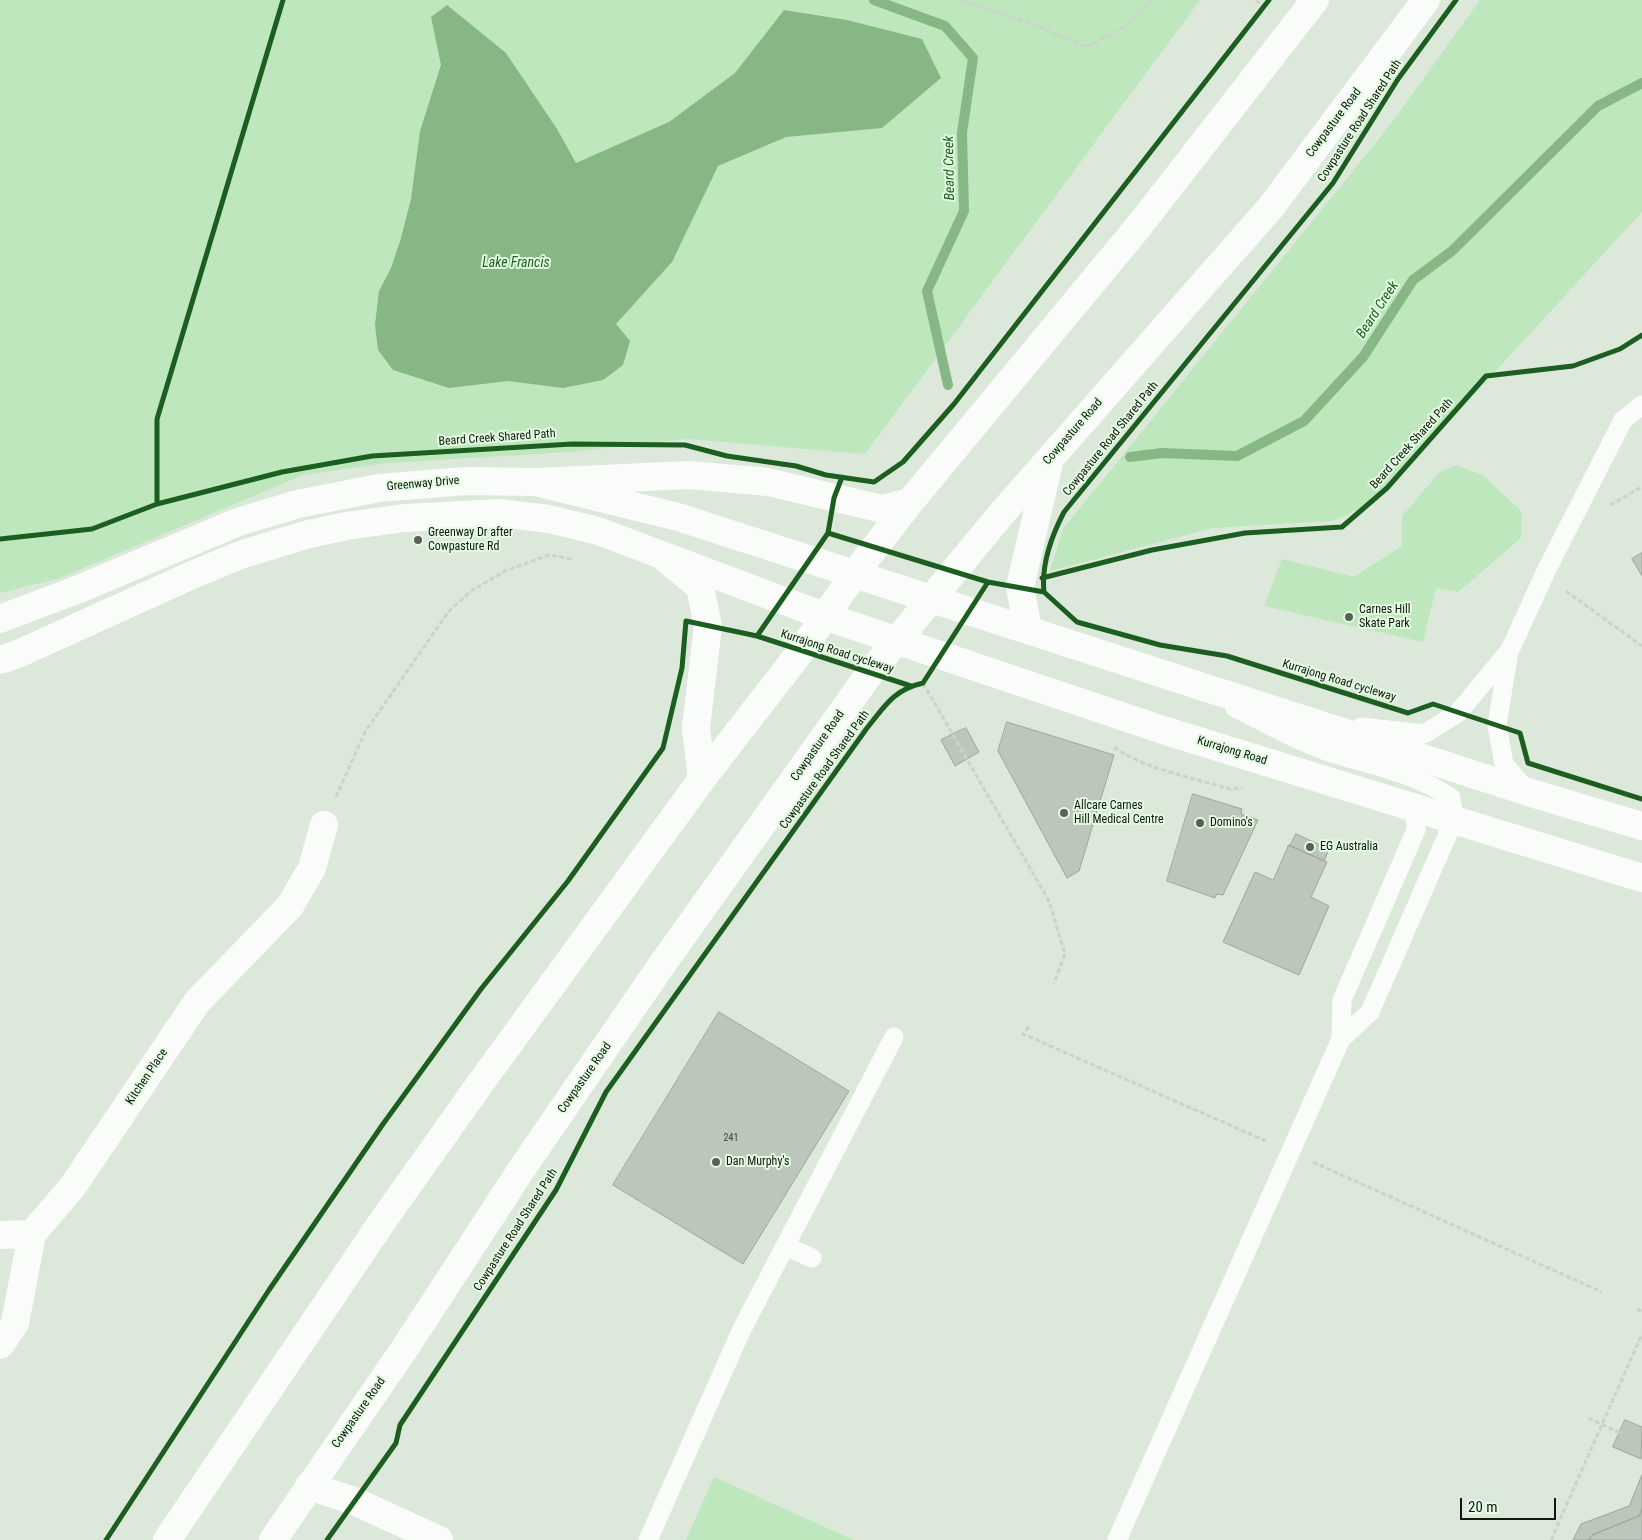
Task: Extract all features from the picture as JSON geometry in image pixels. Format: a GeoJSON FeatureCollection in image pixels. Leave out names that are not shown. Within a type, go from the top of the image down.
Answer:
{"type":"FeatureCollection","features":[{"type":"Feature","properties":{"kind":"main road"},"geometry":{"type":"LineString","coordinates":[[167,1540],[384,1219],[702,779],[801,651],[855,573],[910,502],[1138,226],[1315,0]]}},
{"type":"Feature","properties":{"kind":"main road","name":"Cowpasture Road"},"geometry":{"type":"LineString","coordinates":[[273,1540],[404,1348],[523,1167],[661,966],[870,673],[931,597],[1271,207],[1426,0]]}},
{"type":"Feature","properties":{"kind":"main road"},"geometry":{"type":"LineString","coordinates":[[1028,630],[1020,587],[1050,459]]}},
{"type":"Feature","properties":{"kind":"main road"},"geometry":{"type":"LineString","coordinates":[[535,482],[689,475],[768,482],[882,510],[910,502]]}},
{"type":"Feature","properties":{"kind":"main road","name":"Greenway Drive"},"geometry":{"type":"LineString","coordinates":[[0,619],[79,589],[238,522],[298,504],[379,488],[466,481],[535,482],[678,516],[855,573]]}},
{"type":"Feature","properties":{"kind":"main road"},"geometry":{"type":"LineString","coordinates":[[0,660],[240,555],[305,535],[346,526],[405,518],[500,513],[549,520],[598,531],[639,546],[666,559],[824,616]]}},
{"type":"Feature","properties":{"kind":"main road"},"geometry":{"type":"LineString","coordinates":[[666,559],[700,587],[708,626],[696,728],[702,779]]}},
{"type":"Feature","properties":{"kind":"main road"},"geometry":{"type":"LineString","coordinates":[[855,573],[1528,792],[1642,826]]}},
{"type":"Feature","properties":{"kind":"main road","name":"Kurrajong Road"},"geometry":{"type":"LineString","coordinates":[[824,616],[1166,730],[1642,878]]}},
{"type":"Feature","properties":{"kind":"main road","name":"Kitchen Place"},"geometry":{"type":"LineString","coordinates":[[0,1345],[15,1323],[32,1234],[73,1186],[197,1002],[290,906],[312,868],[324,825]]}},
{"type":"Feature","properties":{"kind":"main road"},"geometry":{"type":"LineString","coordinates":[[0,1235],[32,1234]]}},
{"type":"Feature","properties":{"kind":"main road"},"geometry":{"type":"LineString","coordinates":[[309,1486],[354,1501],[438,1540]]}},
{"type":"Feature","properties":{"kind":"lane"},"geometry":{"type":"LineString","coordinates":[[1528,792],[1504,764],[1497,725],[1510,650],[1546,571],[1624,420],[1642,405]]}},
{"type":"Feature","properties":{"kind":"lane"},"geometry":{"type":"LineString","coordinates":[[1295,716],[1381,731],[1424,734],[1458,713],[1510,650]]}},
{"type":"Feature","properties":{"kind":"lane"},"geometry":{"type":"LineString","coordinates":[[1157,672],[1324,750],[1403,774],[1434,786],[1451,798],[1454,820],[1370,1012],[1340,1039]]}},
{"type":"Feature","properties":{"kind":"lane"},"geometry":{"type":"LineString","coordinates":[[1117,1540],[1340,1039],[1342,1000],[1416,830],[1415,807]]}},
{"type":"Feature","properties":{"kind":"lane"},"geometry":{"type":"LineString","coordinates":[[648,1540],[742,1329],[894,1036]]}},
{"type":"Feature","properties":{"kind":"lane"},"geometry":{"type":"LineString","coordinates":[[785,1246],[812,1258]]}},
{"type":"Feature","properties":{"kind":"path"},"geometry":{"type":"LineString","coordinates":[[961,0],[1038,26],[1086,47],[1120,30],[1153,0]]}},
{"type":"Feature","properties":{"kind":"path"},"geometry":{"type":"LineString","coordinates":[[1256,0],[1264,7]]}},
{"type":"Feature","properties":{"kind":"path"},"geometry":{"type":"LineString","coordinates":[[1258,15],[1269,0]]}},
{"type":"Feature","properties":{"kind":"path"},"geometry":{"type":"LineString","coordinates":[[324,825],[365,732],[449,611],[471,591],[505,571],[549,555],[577,559]]}},
{"type":"Feature","properties":{"kind":"path"},"geometry":{"type":"LineString","coordinates":[[1546,571],[1566,592],[1642,646]]}},
{"type":"Feature","properties":{"kind":"path"},"geometry":{"type":"LineString","coordinates":[[942,656],[920,684],[1044,888],[1065,954],[1054,983]]}},
{"type":"Feature","properties":{"kind":"path"},"geometry":{"type":"LineString","coordinates":[[1029,1027],[1023,1034],[1273,1144]]}},
{"type":"Feature","properties":{"kind":"path"},"geometry":{"type":"LineString","coordinates":[[1310,1161],[1602,1292]]}},
{"type":"Feature","properties":{"kind":"path"},"geometry":{"type":"LineString","coordinates":[[1637,1309],[1642,1311]]}},
{"type":"Feature","properties":{"kind":"path"},"geometry":{"type":"LineString","coordinates":[[1551,1540],[1642,1334]]}},
{"type":"Feature","properties":{"kind":"path"},"geometry":{"type":"LineString","coordinates":[[1588,1418],[1620,1433]]}},
{"type":"Feature","properties":{"kind":"shaded area"},"geometry":{"type":"Polygon","coordinates":[[[0,0],[1200,0],[865,454],[687,439],[570,452],[388,463],[303,475],[60,578],[0,593],[0,0]]]}},
{"type":"Feature","properties":{"kind":"shaded area"},"geometry":{"type":"Polygon","coordinates":[[[1480,0],[1642,0],[1642,212],[1374,503],[1333,521],[1213,528],[1050,571],[1063,529],[1391,124],[1480,0]]]}},
{"type":"Feature","properties":{"kind":"shaded area"},"geometry":{"type":"Polygon","coordinates":[[[1457,465],[1484,476],[1522,512],[1521,538],[1458,592],[1436,588],[1423,642],[1264,606],[1282,559],[1354,577],[1402,546],[1402,516],[1440,472],[1457,465]]]}},
{"type":"Feature","properties":{"kind":"shaded area"},"geometry":{"type":"Polygon","coordinates":[[[714,1477],[854,1540],[686,1540],[714,1477]]]}},
{"type":"Feature","properties":{"kind":"water","name":"Lake Francis"},"geometry":{"type":"Polygon","coordinates":[[[447,5],[506,53],[557,129],[576,163],[669,122],[735,73],[784,10],[847,20],[922,39],[941,78],[882,128],[786,137],[718,166],[672,262],[616,324],[630,341],[623,365],[603,380],[563,388],[508,381],[449,388],[393,370],[378,350],[375,325],[379,291],[391,268],[401,238],[411,199],[420,131],[441,65],[431,17],[447,5]]]}},
{"type":"Feature","properties":{"kind":"building"},"geometry":{"type":"Polygon","coordinates":[[[1642,553],[1642,576],[1632,559],[1642,553]]]}},
{"type":"Feature","properties":{"kind":"building","name":"Allcare Carnes Hill Medical Centre"},"geometry":{"type":"Polygon","coordinates":[[[1007,722],[1114,755],[1079,871],[1067,878],[998,751],[1007,722]]]}},
{"type":"Feature","properties":{"kind":"building"},"geometry":{"type":"Polygon","coordinates":[[[966,728],[979,752],[955,766],[941,740],[966,728]]]}},
{"type":"Feature","properties":{"kind":"building"},"geometry":{"type":"Polygon","coordinates":[[[1193,794],[1242,809],[1241,814],[1258,820],[1223,895],[1217,894],[1215,898],[1167,881],[1193,794]]]}},
{"type":"Feature","properties":{"kind":"building","name":"EG Australia"},"geometry":{"type":"Polygon","coordinates":[[[1296,834],[1329,849],[1324,861],[1290,846],[1296,834]]]}},
{"type":"Feature","properties":{"kind":"building"},"geometry":{"type":"Polygon","coordinates":[[[1289,845],[1327,862],[1311,897],[1329,906],[1299,975],[1223,942],[1255,872],[1273,880],[1289,845]]]}},
{"type":"Feature","properties":{"kind":"building"},"geometry":{"type":"Polygon","coordinates":[[[719,1012],[849,1091],[743,1264],[613,1185],[719,1012]]]}},
{"type":"Feature","properties":{"kind":"building"},"geometry":{"type":"Polygon","coordinates":[[[1625,1420],[1642,1427],[1641,1459],[1613,1447],[1625,1420]]]}},
{"type":"Feature","properties":{"kind":"building"},"geometry":{"type":"Polygon","coordinates":[[[1642,1475],[1642,1509],[1639,1516],[1592,1535],[1589,1540],[1573,1540],[1581,1524],[1629,1506],[1642,1475]]]}},
{"type":"Feature","properties":{"kind":"building"},"geometry":{"type":"Polygon","coordinates":[[[1642,1509],[1642,1540],[1589,1540],[1592,1535],[1639,1516],[1642,1509]]]}},
{"type":"Feature","properties":{"kind":"waterway","name":"Beard Creek"},"geometry":{"type":"LineString","coordinates":[[874,0],[945,26],[973,58],[962,133],[964,211],[927,291],[948,385]]}},
{"type":"Feature","properties":{"kind":"waterway","name":"Beard Creek"},"geometry":{"type":"LineString","coordinates":[[1130,457],[1162,453],[1237,456],[1304,421],[1363,357],[1413,280],[1452,251],[1598,106],[1642,83]]}},
{"type":"Feature","properties":{"kind":"cycle path"},"geometry":{"type":"LineString","coordinates":[[157,504],[157,419],[283,0]]}},
{"type":"Feature","properties":{"kind":"cycle path","name":"Beard Creek Shared Path"},"geometry":{"type":"LineString","coordinates":[[0,539],[92,529],[157,504],[282,472],[372,456],[572,444],[685,445],[727,456],[796,466],[826,475],[874,482],[903,462],[954,404],[1269,0]]}},
{"type":"Feature","properties":{"kind":"cycle path","name":"Cowpasture Road Shared Path"},"geometry":{"type":"LineString","coordinates":[[1044,592],[1044,571],[1048,551],[1064,512],[1333,183],[1398,79],[1456,0]]}},
{"type":"Feature","properties":{"kind":"cycle path","name":"Beard Creek Shared Path"},"geometry":{"type":"LineString","coordinates":[[1042,578],[1152,550],[1245,533],[1342,527],[1387,488],[1486,376],[1573,366],[1620,349],[1642,335]]}},
{"type":"Feature","properties":{"kind":"cycle path"},"geometry":{"type":"LineString","coordinates":[[757,636],[828,533],[834,498],[842,477]]}},
{"type":"Feature","properties":{"kind":"cycle path"},"geometry":{"type":"LineString","coordinates":[[828,533],[988,582],[1044,592]]}},
{"type":"Feature","properties":{"kind":"cycle path","name":"Cowpasture Road Shared Path"},"geometry":{"type":"LineString","coordinates":[[327,1540],[396,1443],[400,1425],[556,1190],[606,1092],[867,728],[890,700],[904,690],[923,683],[988,582]]}},
{"type":"Feature","properties":{"kind":"cycle path","name":"Kurrajong Road cycleway"},"geometry":{"type":"LineString","coordinates":[[1044,592],[1077,622],[1160,645],[1227,656],[1408,713],[1433,704],[1520,733],[1528,763],[1642,799]]}},
{"type":"Feature","properties":{"kind":"cycle path","name":"Kurrajong Road cycleway"},"geometry":{"type":"LineString","coordinates":[[106,1540],[269,1290],[383,1124],[481,989],[568,881],[663,748],[682,668],[686,621],[757,636],[911,686]]}},
{"type":"Feature","properties":{"kind":"place","name":"Greenway Dr after Cowpasture Rd"},"geometry":{"type":"Point","coordinates":[418,540]}},
{"type":"Feature","properties":{"kind":"place","name":"Carnes Hill Skate Park"},"geometry":{"type":"Point","coordinates":[1349,617]}},
{"type":"Feature","properties":{"kind":"place","name":"Allcare Carnes Hill Medical Centre"},"geometry":{"type":"Point","coordinates":[1064,813]}},
{"type":"Feature","properties":{"kind":"place","name":"Domino's"},"geometry":{"type":"Point","coordinates":[1200,823]}},
{"type":"Feature","properties":{"kind":"place","name":"EG Australia"},"geometry":{"type":"Point","coordinates":[1310,847]}},
{"type":"Feature","properties":{"kind":"place","name":"Dan Murphy's"},"geometry":{"type":"Point","coordinates":[716,1162]}}]}
